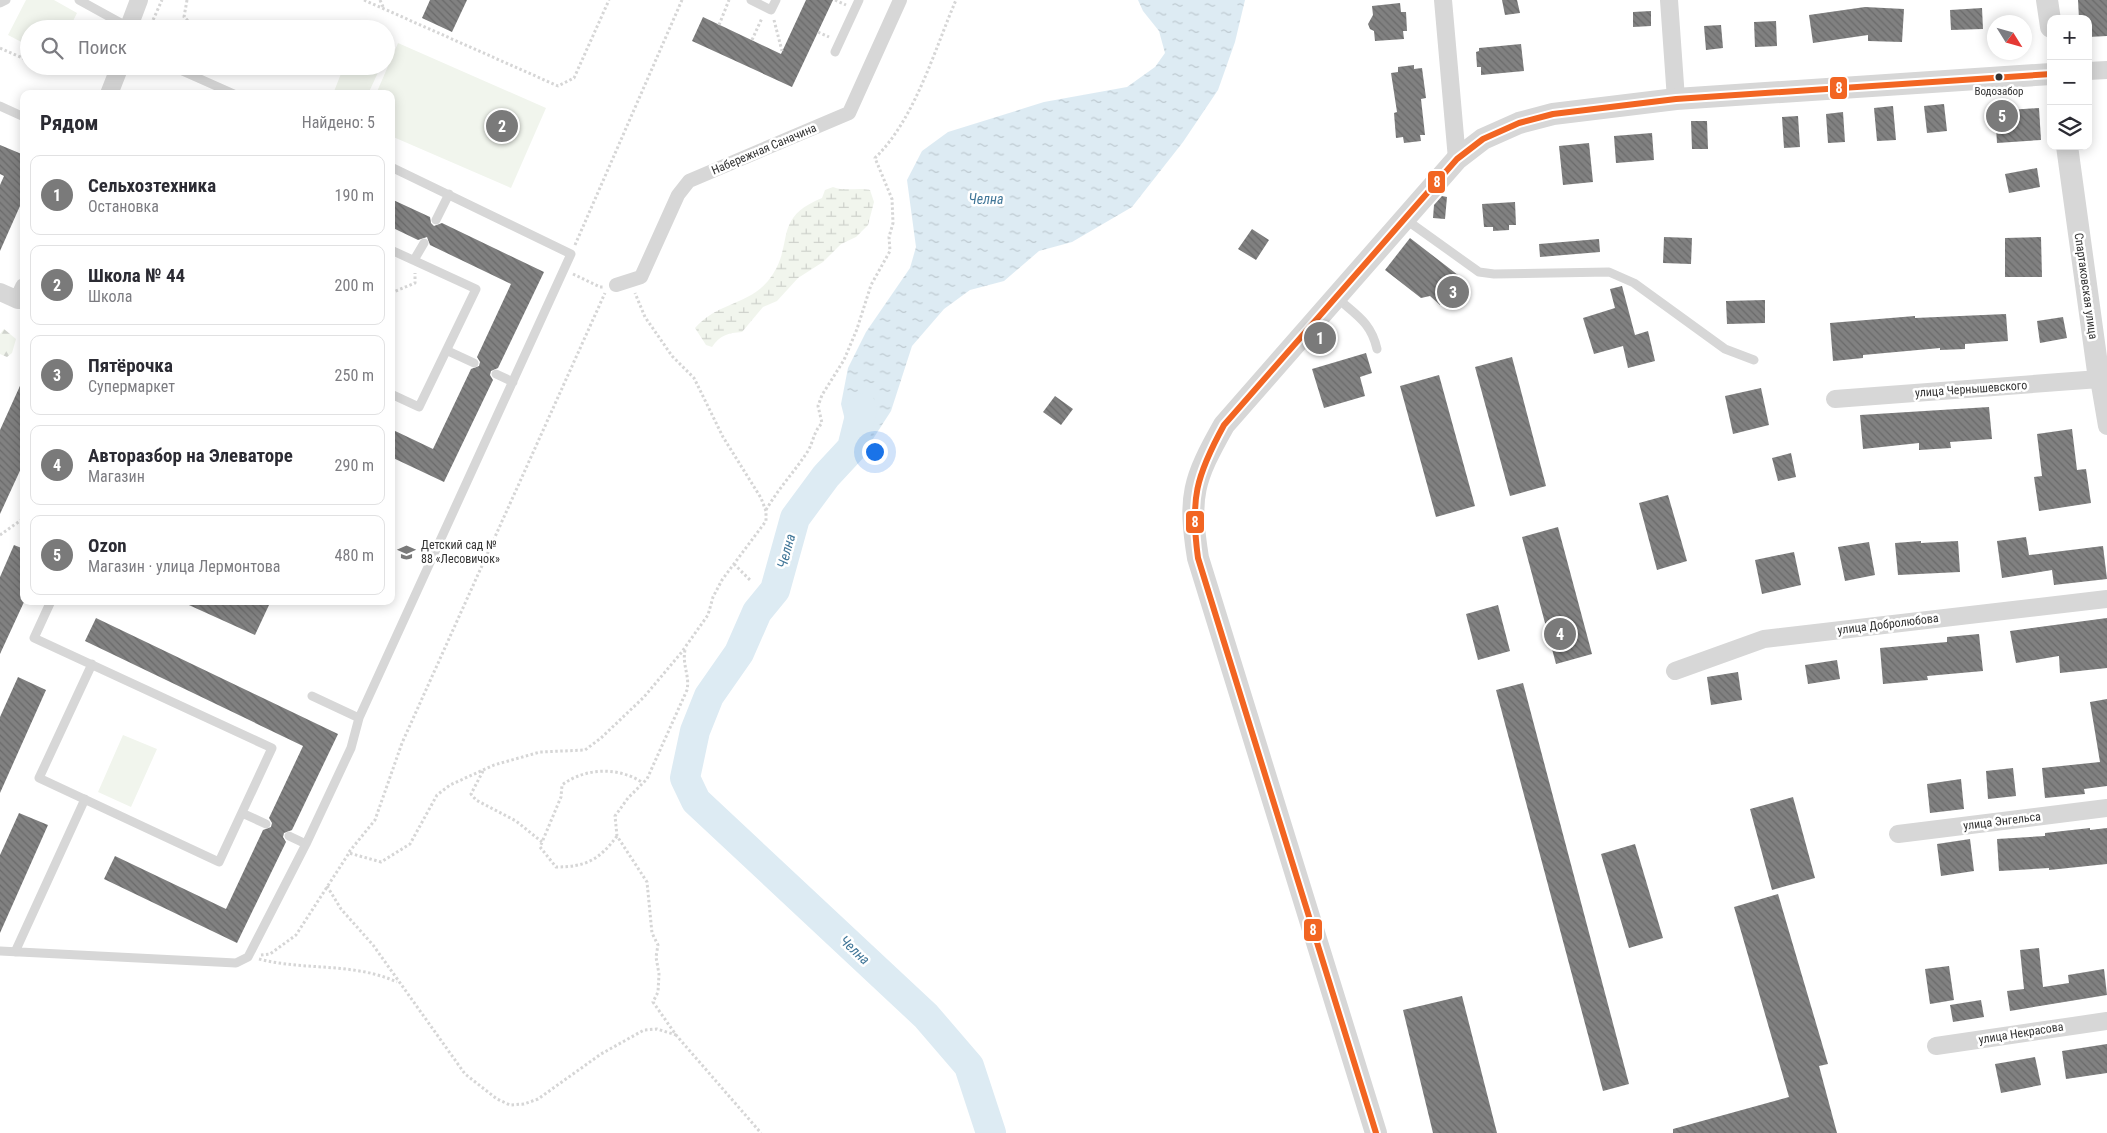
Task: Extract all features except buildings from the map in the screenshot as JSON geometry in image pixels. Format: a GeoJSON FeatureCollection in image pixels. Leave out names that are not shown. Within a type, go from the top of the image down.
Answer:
{"type":"FeatureCollection","features":[{"type":"Feature","properties":{"kind":"street"},"geometry":{"type":"LineString","coordinates":[[131,20],[139,0]]}},
{"type":"Feature","properties":{"kind":"street","name":"Набережная Саначина"},"geometry":{"type":"LineString","coordinates":[[616,285],[641,277],[678,195],[689,181],[849,113],[900,0]]}},
{"type":"Feature","properties":{"kind":"street"},"geometry":{"type":"LineString","coordinates":[[1443,0],[1457,159]]}},
{"type":"Feature","properties":{"kind":"street"},"geometry":{"type":"LineString","coordinates":[[1669,0],[1676,99]]}},
{"type":"Feature","properties":{"kind":"street"},"geometry":{"type":"LineString","coordinates":[[2047,0],[2049,15]]}},
{"type":"Feature","properties":{"kind":"street"},"geometry":{"type":"LineString","coordinates":[[2092,72],[2107,70]]}},
{"type":"Feature","properties":{"kind":"street"},"geometry":{"type":"LineString","coordinates":[[1376,1133],[1198,558],[1192,520],[1193,492],[1205,459],[1224,425],[1457,159],[1483,139],[1519,123],[1553,114],[1676,99],[2047,74]]}},
{"type":"Feature","properties":{"kind":"street"},"geometry":{"type":"LineString","coordinates":[[111,90],[116,75]]}},
{"type":"Feature","properties":{"kind":"street","name":"Спартаковская улица"},"geometry":{"type":"LineString","coordinates":[[2068,150],[2103,379],[2107,426]]}},
{"type":"Feature","properties":{"kind":"street"},"geometry":{"type":"LineString","coordinates":[[0,292],[18,300],[20,296]]}},
{"type":"Feature","properties":{"kind":"street","name":"улица Чернышевского"},"geometry":{"type":"LineString","coordinates":[[1835,399],[2103,379]]}},
{"type":"Feature","properties":{"kind":"street","name":"улица Добролюбова"},"geometry":{"type":"LineString","coordinates":[[1675,671],[1764,638],[2107,599]]}},
{"type":"Feature","properties":{"kind":"street","name":"улица Энгельса"},"geometry":{"type":"LineString","coordinates":[[1898,834],[2107,808]]}},
{"type":"Feature","properties":{"kind":"street","name":"улица Некрасова"},"geometry":{"type":"LineString","coordinates":[[1936,1046],[2107,1021]]}},
{"type":"Feature","properties":{"kind":"lane"},"geometry":{"type":"LineString","coordinates":[[0,3],[6,0]]}},
{"type":"Feature","properties":{"kind":"lane"},"geometry":{"type":"LineString","coordinates":[[79,0],[114,20]]}},
{"type":"Feature","properties":{"kind":"lane"},"geometry":{"type":"LineString","coordinates":[[751,0],[769,8],[776,0]]}},
{"type":"Feature","properties":{"kind":"lane"},"geometry":{"type":"LineString","coordinates":[[835,52],[859,0]]}},
{"type":"Feature","properties":{"kind":"lane"},"geometry":{"type":"LineString","coordinates":[[190,75],[221,90]]}},
{"type":"Feature","properties":{"kind":"lane"},"geometry":{"type":"LineString","coordinates":[[0,106],[20,115]]}},
{"type":"Feature","properties":{"kind":"lane"},"geometry":{"type":"LineString","coordinates":[[0,951],[236,963],[248,957],[306,844],[352,748],[359,718],[572,254],[395,169]]}},
{"type":"Feature","properties":{"kind":"lane"},"geometry":{"type":"LineString","coordinates":[[436,220],[449,194]]}},
{"type":"Feature","properties":{"kind":"lane"},"geometry":{"type":"LineString","coordinates":[[1405,219],[1479,272],[1494,274],[1609,272],[1634,283],[1725,349],[1754,360]]}},
{"type":"Feature","properties":{"kind":"lane"},"geometry":{"type":"LineString","coordinates":[[414,260],[424,243]]}},
{"type":"Feature","properties":{"kind":"lane"},"geometry":{"type":"LineString","coordinates":[[395,252],[476,289],[448,351],[419,407],[395,396]]}},
{"type":"Feature","properties":{"kind":"lane"},"geometry":{"type":"LineString","coordinates":[[1336,297],[1368,324],[1373,332],[1377,349]]}},
{"type":"Feature","properties":{"kind":"lane"},"geometry":{"type":"LineString","coordinates":[[448,351],[474,363]]}},
{"type":"Feature","properties":{"kind":"lane"},"geometry":{"type":"LineString","coordinates":[[496,374],[513,382]]}},
{"type":"Feature","properties":{"kind":"lane"},"geometry":{"type":"LineString","coordinates":[[49,605],[34,638],[92,664],[272,748],[219,862],[39,778],[92,664]]}},
{"type":"Feature","properties":{"kind":"lane"},"geometry":{"type":"LineString","coordinates":[[312,696],[359,718]]}},
{"type":"Feature","properties":{"kind":"lane"},"geometry":{"type":"LineString","coordinates":[[15,952],[85,799]]}},
{"type":"Feature","properties":{"kind":"lane"},"geometry":{"type":"LineString","coordinates":[[242,813],[266,824]]}},
{"type":"Feature","properties":{"kind":"lane"},"geometry":{"type":"LineString","coordinates":[[289,836],[306,844]]}},
{"type":"Feature","properties":{"kind":"path"},"geometry":{"type":"LineString","coordinates":[[153,20],[162,0]]}},
{"type":"Feature","properties":{"kind":"path"},"geometry":{"type":"LineString","coordinates":[[187,0],[184,17],[187,20]]}},
{"type":"Feature","properties":{"kind":"path"},"geometry":{"type":"LineString","coordinates":[[364,0],[558,86],[574,78],[610,0]]}},
{"type":"Feature","properties":{"kind":"path"},"geometry":{"type":"LineString","coordinates":[[380,0],[384,9]]}},
{"type":"Feature","properties":{"kind":"path"},"geometry":{"type":"LineString","coordinates":[[572,254],[681,2],[686,0]]}},
{"type":"Feature","properties":{"kind":"path"},"geometry":{"type":"LineString","coordinates":[[719,25],[729,0]]}},
{"type":"Feature","properties":{"kind":"path"},"geometry":{"type":"LineString","coordinates":[[766,510],[780,487],[808,450],[813,433],[822,423],[818,406],[822,395],[844,360],[857,329],[871,285],[890,251],[889,237],[893,223],[892,199],[876,158],[891,143],[911,105],[956,0]]}},
{"type":"Feature","properties":{"kind":"path"},"geometry":{"type":"LineString","coordinates":[[752,40],[769,8]]}},
{"type":"Feature","properties":{"kind":"path"},"geometry":{"type":"LineString","coordinates":[[769,8],[782,51]]}},
{"type":"Feature","properties":{"kind":"path"},"geometry":{"type":"LineString","coordinates":[[0,48],[20,58]]}},
{"type":"Feature","properties":{"kind":"path"},"geometry":{"type":"LineString","coordinates":[[395,291],[415,283],[414,260]]}},
{"type":"Feature","properties":{"kind":"path"},"geometry":{"type":"LineString","coordinates":[[248,957],[270,954],[296,935],[349,853],[375,820],[402,743],[609,286],[600,287],[564,270]]}},
{"type":"Feature","properties":{"kind":"path"},"geometry":{"type":"LineString","coordinates":[[349,853],[381,862],[410,844],[418,833],[423,817],[437,795],[450,785],[484,770],[540,752],[585,750],[601,738],[644,697],[685,647],[708,615],[713,597],[734,564],[766,521],[766,510],[761,498],[723,438],[694,378],[672,356],[645,317],[636,293]]}},
{"type":"Feature","properties":{"kind":"path"},"geometry":{"type":"LineString","coordinates":[[0,535],[20,521]]}},
{"type":"Feature","properties":{"kind":"path"},"geometry":{"type":"LineString","coordinates":[[734,564],[752,581]]}},
{"type":"Feature","properties":{"kind":"path"},"geometry":{"type":"LineString","coordinates":[[685,647],[683,661],[689,679],[687,690],[653,767],[643,783],[628,798],[615,816],[617,836],[647,882],[653,925],[652,933],[658,945],[656,957],[659,974],[658,992],[653,1002],[676,1035],[761,1133]]}},
{"type":"Feature","properties":{"kind":"path"},"geometry":{"type":"LineString","coordinates":[[484,770],[471,794],[476,800],[516,821],[542,842]]}},
{"type":"Feature","properties":{"kind":"path"},"geometry":{"type":"LineString","coordinates":[[617,836],[596,859],[584,865],[556,867],[545,856],[540,847],[561,797],[562,785],[572,777],[590,773],[614,772],[631,774],[643,783]]}},
{"type":"Feature","properties":{"kind":"path"},"geometry":{"type":"LineString","coordinates":[[327,886],[341,909],[373,945],[465,1074],[479,1087],[510,1105],[524,1104],[538,1098],[601,1054],[644,1030],[657,1029],[676,1035]]}},
{"type":"Feature","properties":{"kind":"path"},"geometry":{"type":"LineString","coordinates":[[248,957],[319,967],[349,968],[380,974],[398,982]]}},
{"type":"Feature","properties":{"kind":"green space"},"geometry":{"type":"Polygon","coordinates":[[[26,0],[54,0],[77,13],[74,20],[20,20],[20,41],[8,35],[26,0]]]}},
{"type":"Feature","properties":{"kind":"green space"},"geometry":{"type":"Polygon","coordinates":[[[398,43],[546,108],[511,188],[395,138],[395,90],[378,90],[384,75],[395,75],[395,50],[398,43]]]}},
{"type":"Feature","properties":{"kind":"green space"},"geometry":{"type":"Polygon","coordinates":[[[340,75],[377,75],[370,90],[335,90],[340,75]]]}},
{"type":"Feature","properties":{"kind":"green space"},"geometry":{"type":"Polygon","coordinates":[[[833,187],[870,190],[874,202],[868,225],[856,237],[841,244],[823,262],[798,278],[777,301],[763,307],[742,332],[725,335],[712,347],[706,345],[695,328],[715,312],[746,298],[765,284],[779,262],[790,222],[807,206],[822,198],[825,190],[833,187]]]}},
{"type":"Feature","properties":{"kind":"green space"},"geometry":{"type":"Polygon","coordinates":[[[4,329],[16,339],[12,353],[7,357],[0,354],[0,334],[4,329]]]}},
{"type":"Feature","properties":{"kind":"green space"},"geometry":{"type":"Polygon","coordinates":[[[123,735],[157,749],[131,807],[98,792],[123,735]]]}},
{"type":"Feature","properties":{"kind":"water","name":"Челна"},"geometry":{"type":"Polygon","coordinates":[[[1138,0],[1245,0],[1235,42],[1218,90],[1183,142],[1132,207],[1072,242],[1039,251],[1004,281],[970,290],[944,309],[912,346],[891,411],[871,442],[852,448],[841,404],[848,368],[866,332],[910,268],[916,247],[907,180],[922,151],[948,132],[1044,102],[1127,87],[1155,67],[1165,53],[1159,31],[1143,11],[1138,0]]]}},
{"type":"Feature","properties":{"kind":"waterway","name":"Челна"},"geometry":{"type":"LineString","coordinates":[[862,408],[852,448],[826,476],[795,518],[775,590],[757,612],[739,653],[709,696],[695,731],[685,778],[696,801],[926,1016],[969,1066],[991,1133]]}},
{"type":"Feature","properties":{"kind":"transit line","name":"8"},"geometry":{"type":"LineString","coordinates":[[1376,1133],[1198,558],[1195,520],[1197,488],[1207,459],[1224,425],[1457,159],[1483,139],[1519,123],[1553,114],[1676,99],[2047,74]]}},
{"type":"Feature","properties":{"kind":"place","name":"Водозабор"},"geometry":{"type":"Point","coordinates":[1999,77]}},
{"type":"Feature","properties":{"kind":"place","name":"Ozon"},"geometry":{"type":"Point","coordinates":[2002,116]}},
{"type":"Feature","properties":{"kind":"place","name":"Школа № 44"},"geometry":{"type":"Point","coordinates":[502,126]}},
{"type":"Feature","properties":{"kind":"place","name":"Пятёрочка"},"geometry":{"type":"Point","coordinates":[1453,292]}},
{"type":"Feature","properties":{"kind":"place","name":"Сельхозтехника"},"geometry":{"type":"Point","coordinates":[1320,338]}},
{"type":"Feature","properties":{"kind":"place","name":"Детский сад № 88 «Лесовичок»"},"geometry":{"type":"Point","coordinates":[407,552]}},
{"type":"Feature","properties":{"kind":"place","name":"Авторазбор на Элеваторе"},"geometry":{"type":"Point","coordinates":[1560,634]}}]}
